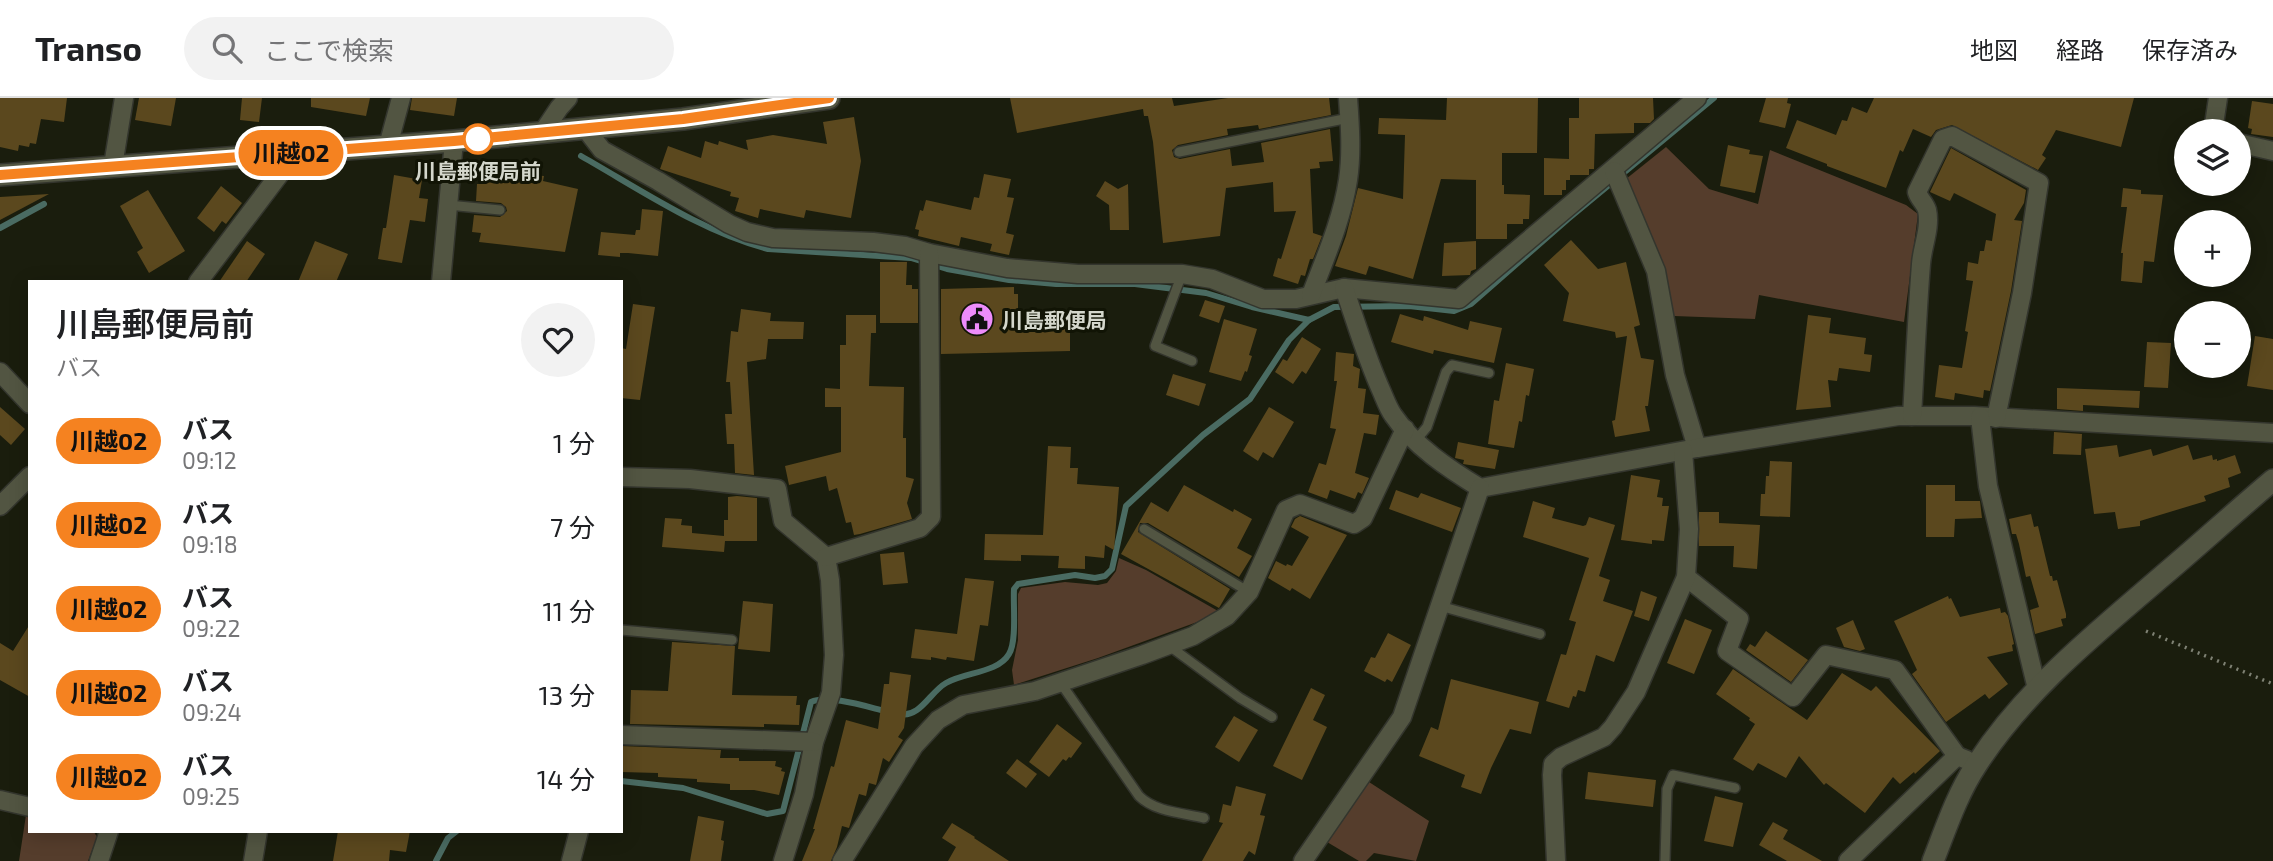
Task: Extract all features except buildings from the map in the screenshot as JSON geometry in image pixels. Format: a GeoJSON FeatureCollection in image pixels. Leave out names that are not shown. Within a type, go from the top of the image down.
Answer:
{"type":"FeatureCollection","features":[{"type":"Feature","properties":{"kind":"street"},"geometry":{"type":"LineString","coordinates":[[113,166],[124,98]]}},
{"type":"Feature","properties":{"kind":"street"},"geometry":{"type":"LineString","coordinates":[[388,146],[401,98]]}},
{"type":"Feature","properties":{"kind":"street"},"geometry":{"type":"LineString","coordinates":[[543,132],[568,98]]}},
{"type":"Feature","properties":{"kind":"street"},"geometry":{"type":"LineString","coordinates":[[0,175],[454,141],[683,119],[829,98]]}},
{"type":"Feature","properties":{"kind":"street"},"geometry":{"type":"LineString","coordinates":[[1311,295],[1334,233],[1348,180],[1348,98]]}},
{"type":"Feature","properties":{"kind":"street"},"geometry":{"type":"LineString","coordinates":[[585,128],[602,150],[747,232],[773,238],[905,246],[1007,268],[1066,273],[1182,274],[1212,279],[1263,299],[1296,299],[1344,288],[1459,299],[1614,171],[1697,98]]}},
{"type":"Feature","properties":{"kind":"street"},"geometry":{"type":"LineString","coordinates":[[2215,119],[2218,98]]}},
{"type":"Feature","properties":{"kind":"street"},"geometry":{"type":"LineString","coordinates":[[1912,416],[1927,209],[1918,198],[1917,192],[1943,139],[1952,136],[2039,183],[2022,293],[1988,417],[1988,486],[2037,689]]}},
{"type":"Feature","properties":{"kind":"street"},"geometry":{"type":"LineString","coordinates":[[441,280],[454,141]]}},
{"type":"Feature","properties":{"kind":"street"},"geometry":{"type":"LineString","coordinates":[[2251,146],[2273,151]]}},
{"type":"Feature","properties":{"kind":"street"},"geometry":{"type":"LineString","coordinates":[[200,280],[282,171],[291,153]]}},
{"type":"Feature","properties":{"kind":"street"},"geometry":{"type":"LineString","coordinates":[[1556,861],[1553,764],[1561,757],[1604,737],[1613,727],[1636,692],[1685,577],[1689,529],[1690,449],[1656,271],[1614,171]]}},
{"type":"Feature","properties":{"kind":"street"},"geometry":{"type":"LineString","coordinates":[[826,557],[920,528],[931,517],[929,253]]}},
{"type":"Feature","properties":{"kind":"street"},"geometry":{"type":"LineString","coordinates":[[1344,288],[1374,374],[1392,414],[1410,434],[1452,470],[1480,488],[1690,449],[1898,416],[1988,417],[2273,433]]}},
{"type":"Feature","properties":{"kind":"street"},"geometry":{"type":"LineString","coordinates":[[0,372],[28,402]]}},
{"type":"Feature","properties":{"kind":"street"},"geometry":{"type":"LineString","coordinates":[[842,861],[914,746],[938,720],[963,705],[1035,691],[1168,645],[1193,636],[1227,616],[1249,592],[1286,510],[1300,504],[1354,524],[1363,518],[1410,434]]}},
{"type":"Feature","properties":{"kind":"street"},"geometry":{"type":"LineString","coordinates":[[623,477],[690,479],[777,489],[783,521],[826,557],[830,580],[834,655],[831,693],[814,742],[804,794],[783,861]]}},
{"type":"Feature","properties":{"kind":"street"},"geometry":{"type":"LineString","coordinates":[[0,506],[28,479]]}},
{"type":"Feature","properties":{"kind":"street"},"geometry":{"type":"LineString","coordinates":[[1933,861],[1963,787],[2003,727],[2037,689],[2088,640],[2273,480]]}},
{"type":"Feature","properties":{"kind":"street"},"geometry":{"type":"LineString","coordinates":[[1303,861],[1402,717],[1480,488]]}},
{"type":"Feature","properties":{"kind":"street"},"geometry":{"type":"LineString","coordinates":[[1685,577],[1739,619],[1727,651],[1793,697],[1826,655],[1895,670],[1956,755],[1977,764]]}},
{"type":"Feature","properties":{"kind":"street"},"geometry":{"type":"LineString","coordinates":[[623,734],[814,742]]}},
{"type":"Feature","properties":{"kind":"street"},"geometry":{"type":"LineString","coordinates":[[1848,861],[1956,755]]}},
{"type":"Feature","properties":{"kind":"street"},"geometry":{"type":"LineString","coordinates":[[0,800],[28,807]]}},
{"type":"Feature","properties":{"kind":"street"},"geometry":{"type":"LineString","coordinates":[[99,861],[108,833]]}},
{"type":"Feature","properties":{"kind":"street"},"geometry":{"type":"LineString","coordinates":[[253,861],[258,833]]}},
{"type":"Feature","properties":{"kind":"street"},"geometry":{"type":"LineString","coordinates":[[571,861],[578,833]]}},
{"type":"Feature","properties":{"kind":"lane"},"geometry":{"type":"LineString","coordinates":[[1179,152],[1349,118]]}},
{"type":"Feature","properties":{"kind":"lane"},"geometry":{"type":"LineString","coordinates":[[448,205],[500,210]]}},
{"type":"Feature","properties":{"kind":"lane"},"geometry":{"type":"LineString","coordinates":[[1182,274],[1155,346],[1192,361]]}},
{"type":"Feature","properties":{"kind":"lane"},"geometry":{"type":"LineString","coordinates":[[1410,434],[1427,427],[1446,372],[1452,365],[1489,373]]}},
{"type":"Feature","properties":{"kind":"lane"},"geometry":{"type":"LineString","coordinates":[[1144,528],[1249,592]]}},
{"type":"Feature","properties":{"kind":"lane"},"geometry":{"type":"LineString","coordinates":[[1440,606],[1540,634]]}},
{"type":"Feature","properties":{"kind":"lane"},"geometry":{"type":"LineString","coordinates":[[623,630],[732,640]]}},
{"type":"Feature","properties":{"kind":"lane"},"geometry":{"type":"LineString","coordinates":[[1168,645],[1240,698],[1272,717]]}},
{"type":"Feature","properties":{"kind":"lane"},"geometry":{"type":"LineString","coordinates":[[1060,682],[1145,802],[1154,807],[1205,818]]}},
{"type":"Feature","properties":{"kind":"lane"},"geometry":{"type":"LineString","coordinates":[[1665,861],[1667,789],[1672,775],[1735,788]]}},
{"type":"Feature","properties":{"kind":"path"},"geometry":{"type":"LineString","coordinates":[[2146,631],[2273,684]]}},
{"type":"Feature","properties":{"kind":"shaded area"},"geometry":{"type":"Polygon","coordinates":[[[1666,147],[1709,189],[1758,204],[1770,150],[1906,205],[1918,214],[1904,322],[1759,295],[1755,319],[1674,316],[1664,268],[1626,179],[1666,147]]]}},
{"type":"Feature","properties":{"kind":"shaded area"},"geometry":{"type":"Polygon","coordinates":[[[1119,558],[1146,570],[1218,611],[1211,617],[1098,658],[1014,685],[1012,670],[1018,640],[1018,594],[1021,588],[1065,582],[1098,585],[1107,583],[1116,571],[1119,558]]]}},
{"type":"Feature","properties":{"kind":"shaded area"},"geometry":{"type":"Polygon","coordinates":[[[1369,782],[1429,821],[1416,861],[1374,853],[1366,861],[1359,861],[1327,842],[1369,782]]]}},
{"type":"Feature","properties":{"kind":"shaded area"},"geometry":{"type":"Polygon","coordinates":[[[26,815],[28,833],[95,833],[97,837],[88,861],[19,861],[26,815]]]}},
{"type":"Feature","properties":{"kind":"waterway"},"geometry":{"type":"LineString","coordinates":[[581,156],[696,221],[743,242],[768,249],[911,258],[947,269],[1009,280],[1056,284],[1135,284],[1206,293],[1309,320],[1334,307],[1409,306],[1454,311],[1471,304],[1568,219],[1714,98]]}},
{"type":"Feature","properties":{"kind":"waterway"},"geometry":{"type":"LineString","coordinates":[[0,228],[44,204]]}},
{"type":"Feature","properties":{"kind":"waterway"},"geometry":{"type":"LineString","coordinates":[[900,714],[907,714],[919,708],[946,683],[989,669],[1004,660],[1013,641],[1014,589],[1018,584],[1075,575],[1095,578],[1105,576],[1112,569],[1126,506],[1203,435],[1250,399],[1289,340],[1309,320]]}},
{"type":"Feature","properties":{"kind":"waterway"},"geometry":{"type":"LineString","coordinates":[[623,781],[683,788],[767,814],[783,811],[811,702],[837,700],[885,711]]}},
{"type":"Feature","properties":{"kind":"waterway"},"geometry":{"type":"LineString","coordinates":[[436,861],[448,838],[454,833]]}},
{"type":"Feature","properties":{"kind":"bus line","name":"川越02"},"geometry":{"type":"LineString","coordinates":[[0,175],[454,141],[683,119],[829,98]]}},
{"type":"Feature","properties":{"kind":"place","name":"川島郵便局前"},"geometry":{"type":"Point","coordinates":[478,139]}},
{"type":"Feature","properties":{"kind":"place","name":"川島郵便局"},"geometry":{"type":"Point","coordinates":[977,319]}}]}
